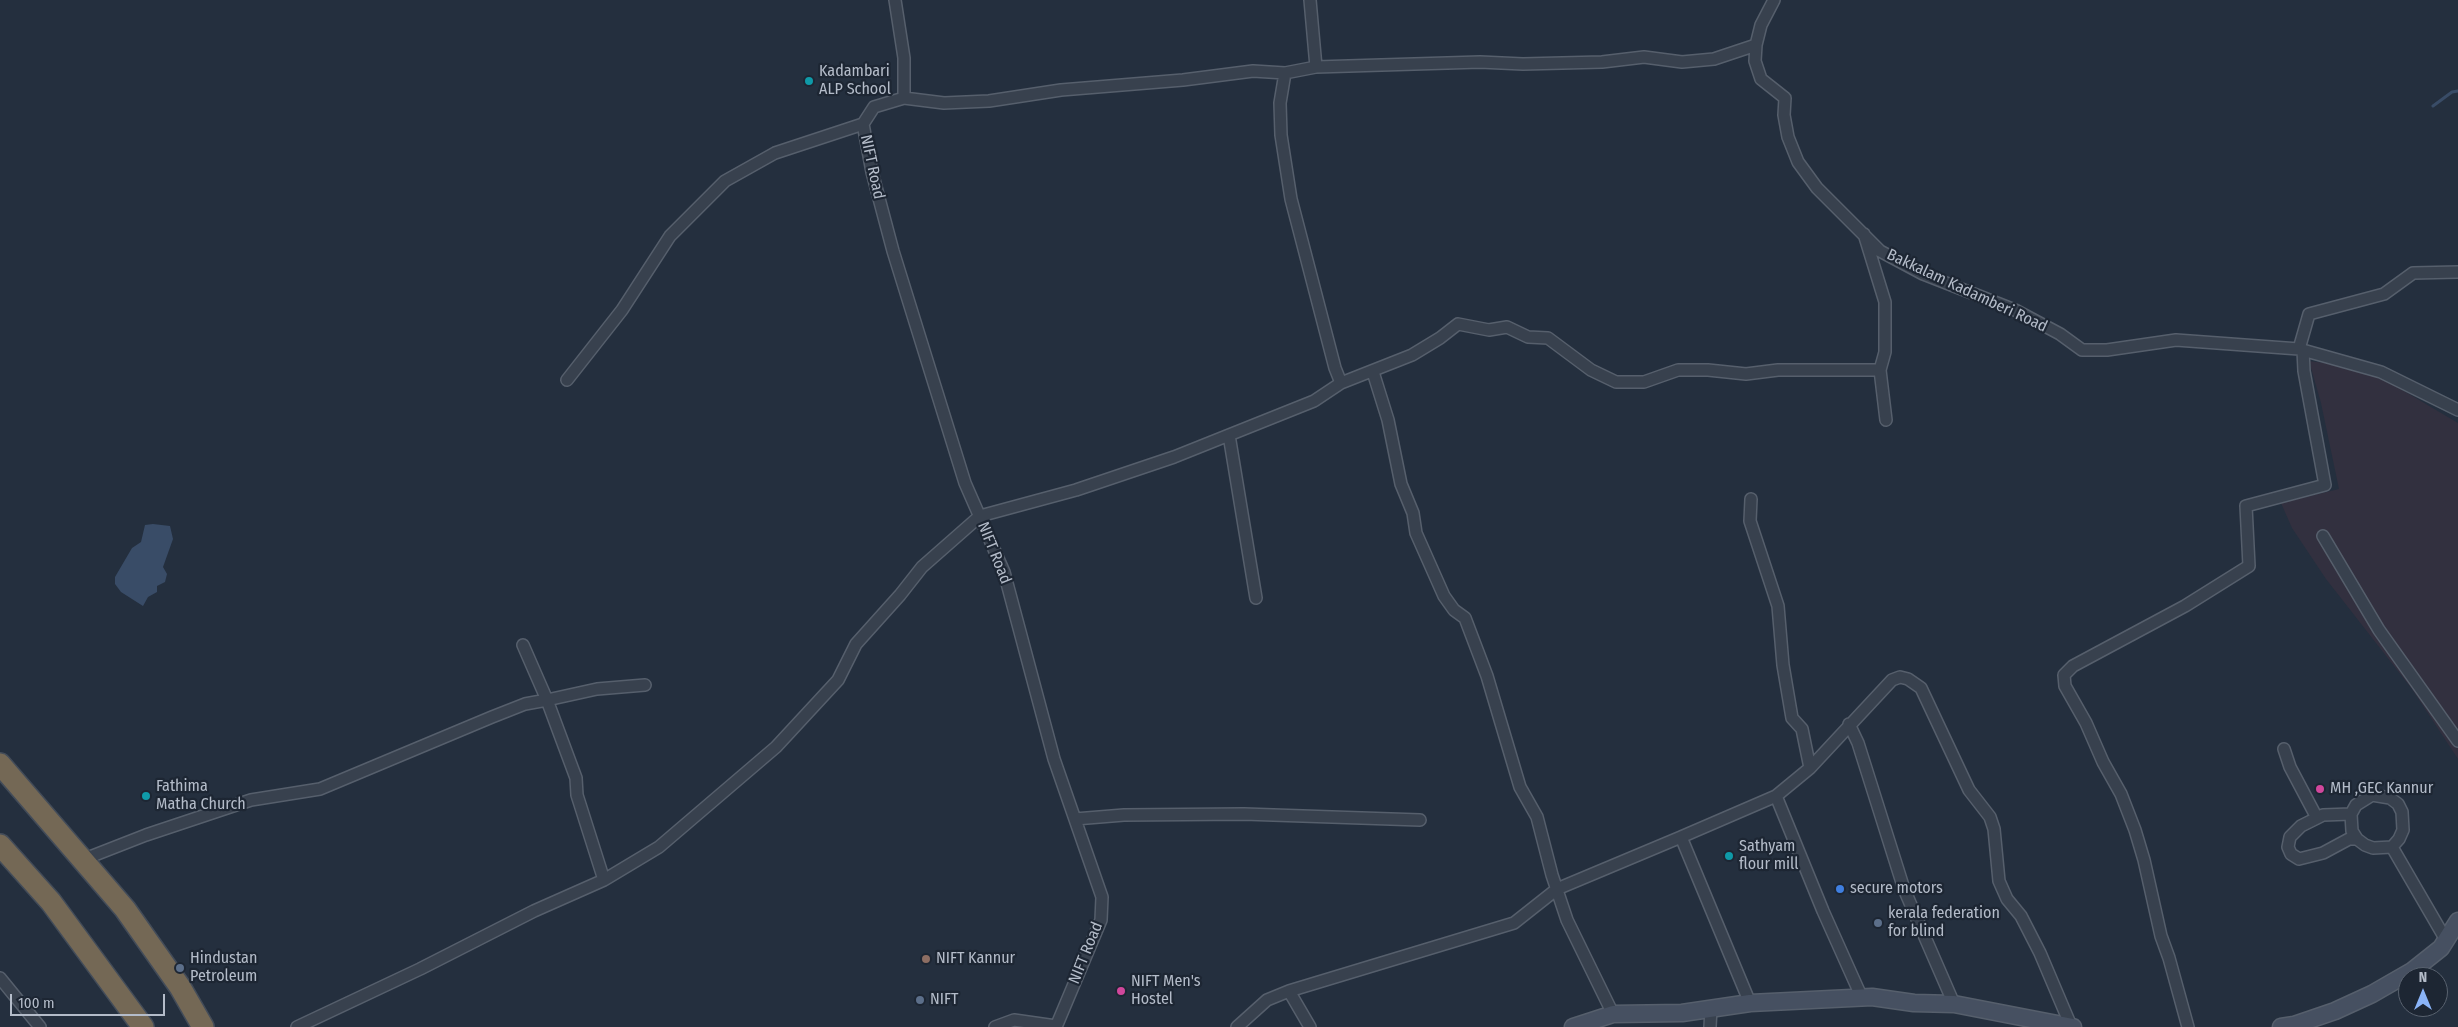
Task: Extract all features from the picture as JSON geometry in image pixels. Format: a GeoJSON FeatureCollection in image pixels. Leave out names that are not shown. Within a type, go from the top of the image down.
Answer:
{"type":"FeatureCollection","features":[{"type":"Feature","properties":{"kind":"highway"},"geometry":{"type":"LineString","coordinates":[[0,764],[124,909],[154,949],[203,1027]]}},
{"type":"Feature","properties":{"kind":"highway"},"geometry":{"type":"LineString","coordinates":[[0,845],[51,902],[143,1027]]}},
{"type":"Feature","properties":{"kind":"main road"},"geometry":{"type":"LineString","coordinates":[[2281,1027],[2335,1011],[2372,994],[2412,971],[2441,948],[2458,921]]}},
{"type":"Feature","properties":{"kind":"main road"},"geometry":{"type":"LineString","coordinates":[[1573,1027],[1613,1014],[1665,1014],[1750,1003],[1862,998],[1914,1003],[1954,1004],[2072,1027]]}},
{"type":"Feature","properties":{"kind":"street"},"geometry":{"type":"LineString","coordinates":[[895,0],[904,58],[904,98],[944,103],[989,101],[1061,90],[1183,80],[1253,71],[1286,73],[1316,67],[1480,62],[1523,64],[1602,62],[1644,58],[1682,62],[1714,59],[1756,46]]}},
{"type":"Feature","properties":{"kind":"street"},"geometry":{"type":"LineString","coordinates":[[1310,0],[1316,67]]}},
{"type":"Feature","properties":{"kind":"street","name":"Bakkalam Kadamberi Road"},"geometry":{"type":"LineString","coordinates":[[1774,0],[1761,25],[1756,46],[1755,61],[1761,79],[1785,98],[1784,115],[1788,137],[1798,162],[1817,188],[1880,251],[1923,274],[2015,310],[2060,334],[2082,350],[2107,350],[2176,340],[2301,350],[2381,372],[2458,410]]}},
{"type":"Feature","properties":{"kind":"street"},"geometry":{"type":"LineString","coordinates":[[1286,73],[1280,103],[1281,135],[1291,199],[1335,368],[1341,383]]}},
{"type":"Feature","properties":{"kind":"street","name":"NIFT Road"},"geometry":{"type":"LineString","coordinates":[[904,98],[874,107],[863,124],[872,172],[893,251],[950,437],[965,483],[1004,572],[1054,759],[1102,897],[1101,920],[1056,1027]]}},
{"type":"Feature","properties":{"kind":"street"},"geometry":{"type":"LineString","coordinates":[[568,380],[622,310],[670,236],[725,181],[775,153],[863,124]]}},
{"type":"Feature","properties":{"kind":"street"},"geometry":{"type":"LineString","coordinates":[[1864,234],[1885,302],[1885,352],[1880,370],[1886,420]]}},
{"type":"Feature","properties":{"kind":"street"},"geometry":{"type":"LineString","coordinates":[[2188,1027],[2169,958],[2160,936],[2144,860],[2135,830],[2121,794],[2064,686],[2064,675],[2073,666],[2185,606],[2249,566],[2246,506],[2326,485],[2301,350],[2309,314],[2384,294],[2413,273],[2458,272]]}},
{"type":"Feature","properties":{"kind":"street"},"geometry":{"type":"LineString","coordinates":[[297,1027],[420,969],[534,911],[604,880],[659,847],[776,747],[838,680],[856,644],[900,595],[922,567],[980,516],[1030,504],[1094,484],[1314,401],[1341,383],[1412,355],[1440,338],[1458,324],[1489,330],[1507,328],[1528,337],[1548,338],[1591,370],[1616,382],[1644,382],[1678,370],[1708,370],[1746,374],[1778,370],[1880,370]]}},
{"type":"Feature","properties":{"kind":"street"},"geometry":{"type":"LineString","coordinates":[[1372,372],[1388,420],[1401,484],[1413,513],[1416,533],[1444,596],[1454,610],[1465,618],[1487,676],[1520,787],[1537,816],[1567,920],[1613,1014]]}},
{"type":"Feature","properties":{"kind":"street"},"geometry":{"type":"LineString","coordinates":[[1228,435],[1256,598]]}},
{"type":"Feature","properties":{"kind":"street"},"geometry":{"type":"LineString","coordinates":[[1751,499],[1750,521],[1778,606],[1783,665],[1792,718],[1802,729],[1810,768]]}},
{"type":"Feature","properties":{"kind":"street"},"geometry":{"type":"LineString","coordinates":[[2323,536],[2379,630],[2458,741]]}},
{"type":"Feature","properties":{"kind":"street"},"geometry":{"type":"LineString","coordinates":[[523,645],[548,700],[576,778],[577,794],[604,880]]}},
{"type":"Feature","properties":{"kind":"street"},"geometry":{"type":"LineString","coordinates":[[1237,1027],[1267,1000],[1289,991],[1514,923],[1557,889],[1776,796],[1810,768],[1848,724],[1892,680],[1900,677],[1908,678],[1921,688],[1969,790],[1990,817],[1994,829],[1999,881],[2007,899],[2021,916],[2040,953],[2072,1027]]}},
{"type":"Feature","properties":{"kind":"street"},"geometry":{"type":"LineString","coordinates":[[82,860],[146,835],[251,800],[320,789],[525,704],[597,689],[645,685]]}},
{"type":"Feature","properties":{"kind":"street"},"geometry":{"type":"LineString","coordinates":[[1848,724],[1858,743],[1904,889],[1954,1004]]}},
{"type":"Feature","properties":{"kind":"street"},"geometry":{"type":"LineString","coordinates":[[2284,749],[2298,784],[2317,818]]}},
{"type":"Feature","properties":{"kind":"street"},"geometry":{"type":"LineString","coordinates":[[2372,795],[2390,798],[2398,804],[2402,812],[2403,830],[2399,839],[2392,846],[2373,848],[2357,839],[2352,832],[2352,814],[2356,805],[2372,795]]}},
{"type":"Feature","properties":{"kind":"street"},"geometry":{"type":"LineString","coordinates":[[1776,796],[1823,911],[1862,998]]}},
{"type":"Feature","properties":{"kind":"street"},"geometry":{"type":"LineString","coordinates":[[2352,814],[2339,813],[2317,818],[2301,826],[2290,837],[2288,847],[2291,854],[2299,859],[2323,853],[2349,839],[2357,839]]}},
{"type":"Feature","properties":{"kind":"street"},"geometry":{"type":"LineString","coordinates":[[1075,819],[1124,815],[1244,814],[1420,820]]}},
{"type":"Feature","properties":{"kind":"street"},"geometry":{"type":"LineString","coordinates":[[1681,837],[1750,1003]]}},
{"type":"Feature","properties":{"kind":"street"},"geometry":{"type":"LineString","coordinates":[[2392,846],[2446,940]]}},
{"type":"Feature","properties":{"kind":"street"},"geometry":{"type":"LineString","coordinates":[[0,978],[40,1027]]}},
{"type":"Feature","properties":{"kind":"street"},"geometry":{"type":"LineString","coordinates":[[1289,991],[1310,1027]]}},
{"type":"Feature","properties":{"kind":"street"},"geometry":{"type":"LineString","coordinates":[[1710,1027],[1711,1008]]}},
{"type":"Feature","properties":{"kind":"street"},"geometry":{"type":"LineString","coordinates":[[995,1027],[1014,1020],[1056,1027]]}},
{"type":"Feature","properties":{"kind":"shaded area"},"geometry":{"type":"Polygon","coordinates":[[[2309,361],[2348,366],[2387,381],[2458,423],[2458,759],[2412,689],[2326,579],[2292,528],[2281,503],[2339,489],[2321,403],[2309,361]]]}},
{"type":"Feature","properties":{"kind":"water"},"geometry":{"type":"Polygon","coordinates":[[[145,525],[170,526],[173,539],[163,567],[167,574],[165,582],[157,586],[157,592],[148,597],[143,606],[121,592],[115,584],[115,577],[132,548],[141,542],[145,525]]]}},
{"type":"Feature","properties":{"kind":"waterway"},"geometry":{"type":"LineString","coordinates":[[2433,106],[2452,92],[2458,91]]}},
{"type":"Feature","properties":{"kind":"place","name":"Kadambari ALP School"},"geometry":{"type":"Point","coordinates":[809,81]}},
{"type":"Feature","properties":{"kind":"place","name":"MH ,GEC Kannur"},"geometry":{"type":"Point","coordinates":[2320,789]}},
{"type":"Feature","properties":{"kind":"place","name":"Fathima Matha Church"},"geometry":{"type":"Point","coordinates":[146,796]}},
{"type":"Feature","properties":{"kind":"place","name":"Sathyam flour mill"},"geometry":{"type":"Point","coordinates":[1729,856]}},
{"type":"Feature","properties":{"kind":"place","name":"secure motors"},"geometry":{"type":"Point","coordinates":[1840,889]}},
{"type":"Feature","properties":{"kind":"place","name":"kerala federation for blind"},"geometry":{"type":"Point","coordinates":[1878,923]}},
{"type":"Feature","properties":{"kind":"place","name":"NIFT Kannur"},"geometry":{"type":"Point","coordinates":[926,959]}},
{"type":"Feature","properties":{"kind":"place","name":"Hindustan Petroleum"},"geometry":{"type":"Point","coordinates":[180,968]}},
{"type":"Feature","properties":{"kind":"place","name":"NIFT Men's Hostel"},"geometry":{"type":"Point","coordinates":[1121,991]}},
{"type":"Feature","properties":{"kind":"place","name":"NIFT"},"geometry":{"type":"Point","coordinates":[920,1000]}}]}
